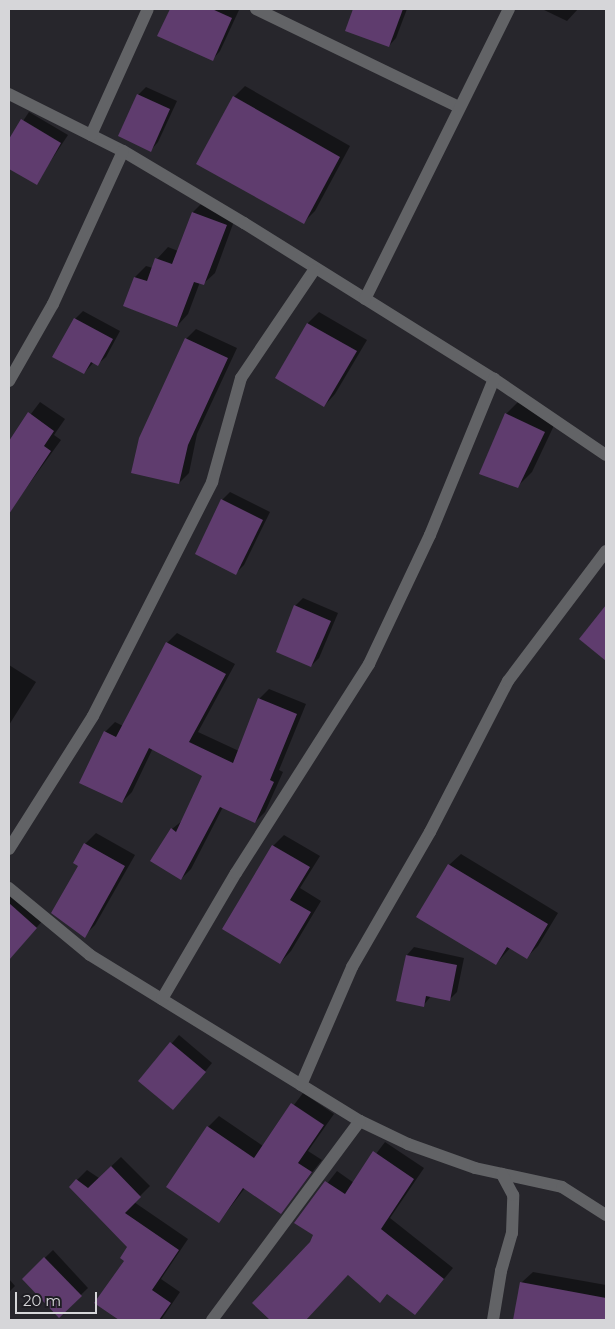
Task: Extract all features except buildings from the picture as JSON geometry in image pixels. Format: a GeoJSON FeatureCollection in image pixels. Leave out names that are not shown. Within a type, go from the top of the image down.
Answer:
{"type":"FeatureCollection","features":[{"type":"Feature","properties":{"kind":"street"},"geometry":{"type":"LineString","coordinates":[[91,136],[148,9]]}},
{"type":"Feature","properties":{"kind":"street"},"geometry":{"type":"LineString","coordinates":[[256,9],[459,107]]}},
{"type":"Feature","properties":{"kind":"street"},"geometry":{"type":"LineString","coordinates":[[365,299],[509,9]]}},
{"type":"Feature","properties":{"kind":"street"},"geometry":{"type":"LineString","coordinates":[[9,94],[123,151],[494,379],[606,455]]}},
{"type":"Feature","properties":{"kind":"street"},"geometry":{"type":"LineString","coordinates":[[9,381],[53,304],[123,151]]}},
{"type":"Feature","properties":{"kind":"street"},"geometry":{"type":"LineString","coordinates":[[9,849],[93,716],[212,482],[241,378],[314,270]]}},
{"type":"Feature","properties":{"kind":"street"},"geometry":{"type":"LineString","coordinates":[[162,999],[236,873],[369,664],[430,535],[494,379]]}},
{"type":"Feature","properties":{"kind":"street"},"geometry":{"type":"LineString","coordinates":[[301,1085],[352,967],[430,832],[508,681],[606,551]]}},
{"type":"Feature","properties":{"kind":"street"},"geometry":{"type":"LineString","coordinates":[[9,888],[90,955],[360,1121],[408,1144],[475,1168],[562,1187],[606,1216]]}},
{"type":"Feature","properties":{"kind":"street"},"geometry":{"type":"LineString","coordinates":[[212,1320],[360,1121]]}},
{"type":"Feature","properties":{"kind":"street"},"geometry":{"type":"LineString","coordinates":[[493,1320],[501,1271],[512,1233],[513,1195],[502,1174]]}}]}
